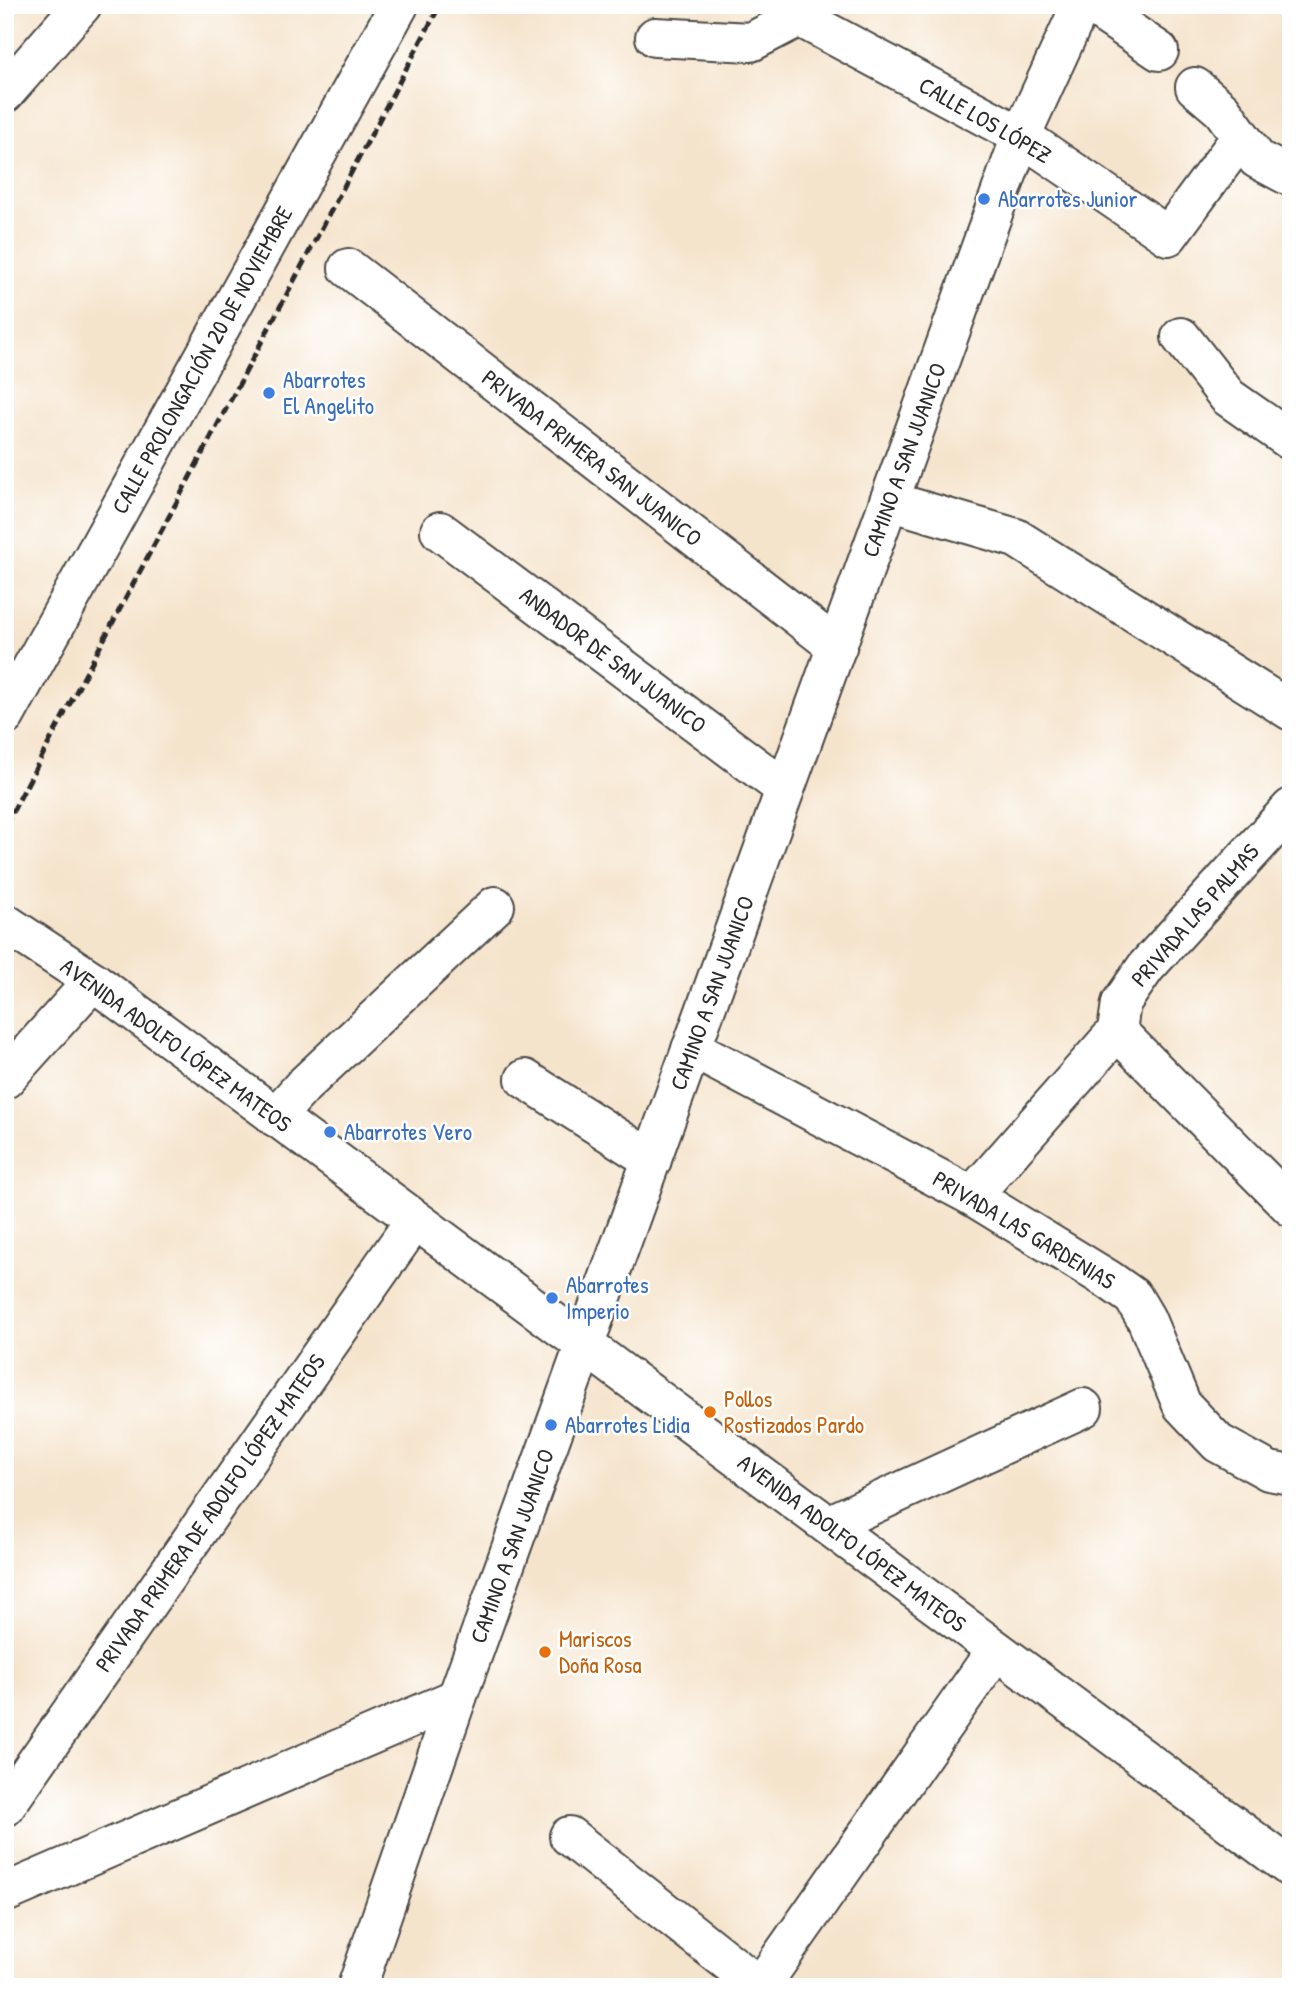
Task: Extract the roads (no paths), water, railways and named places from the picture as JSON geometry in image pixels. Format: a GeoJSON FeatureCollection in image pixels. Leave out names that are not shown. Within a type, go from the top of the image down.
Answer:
{"type":"FeatureCollection","features":[{"type":"Feature","properties":{"kind":"street"},"geometry":{"type":"LineString","coordinates":[[5,93],[82,5]]}},
{"type":"Feature","properties":{"kind":"street","name":"CALLE PROLONGACIÓN 20 DE NOVIEMBRE"},"geometry":{"type":"LineString","coordinates":[[5,716],[399,5]]}},
{"type":"Feature","properties":{"kind":"street","name":"CAMINO A SAN JUANICO"},"geometry":{"type":"LineString","coordinates":[[357,1987],[457,1698],[1021,136],[1081,5]]}},
{"type":"Feature","properties":{"kind":"street"},"geometry":{"type":"LineString","coordinates":[[1091,5],[1159,51]]}},
{"type":"Feature","properties":{"kind":"street"},"geometry":{"type":"LineString","coordinates":[[654,37],[751,42],[802,11]]}},
{"type":"Feature","properties":{"kind":"street","name":"CALLE LOS LÓPEZ"},"geometry":{"type":"LineString","coordinates":[[802,11],[1021,136],[1168,236],[1240,138]]}},
{"type":"Feature","properties":{"kind":"street"},"geometry":{"type":"LineString","coordinates":[[1195,87],[1222,110],[1256,159],[1291,177]]}},
{"type":"Feature","properties":{"kind":"street","name":"PRIVADA PRIMERA SAN JUANICO"},"geometry":{"type":"LineString","coordinates":[[348,268],[837,647]]}},
{"type":"Feature","properties":{"kind":"street"},"geometry":{"type":"LineString","coordinates":[[1181,337],[1228,397],[1291,440]]}},
{"type":"Feature","properties":{"kind":"street"},"geometry":{"type":"LineString","coordinates":[[889,501],[1016,538],[1291,711]]}},
{"type":"Feature","properties":{"kind":"street","name":"ANDADOR DE SAN JUANICO"},"geometry":{"type":"LineString","coordinates":[[440,531],[785,789]]}},
{"type":"Feature","properties":{"kind":"street","name":"PRIVADA LAS PALMAS"},"geometry":{"type":"LineString","coordinates":[[1117,1031],[1121,1003],[1146,967],[1291,808]]}},
{"type":"Feature","properties":{"kind":"street"},"geometry":{"type":"LineString","coordinates":[[275,1116],[303,1086],[495,906]]}},
{"type":"Feature","properties":{"kind":"street","name":"AVENIDA ADOLFO LÓPEZ MATEOS"},"geometry":{"type":"LineString","coordinates":[[5,923],[93,981],[1291,1868]]}},
{"type":"Feature","properties":{"kind":"street"},"geometry":{"type":"LineString","coordinates":[[5,1079],[93,981]]}},
{"type":"Feature","properties":{"kind":"street"},"geometry":{"type":"LineString","coordinates":[[972,1195],[1117,1031],[1291,1207]]}},
{"type":"Feature","properties":{"kind":"street","name":"PRIVADA LAS GARDENIAS"},"geometry":{"type":"LineString","coordinates":[[691,1049],[972,1195],[1109,1280],[1132,1297],[1146,1319],[1182,1405],[1218,1443],[1269,1471],[1291,1475]]}},
{"type":"Feature","properties":{"kind":"street"},"geometry":{"type":"LineString","coordinates":[[525,1079],[652,1160]]}},
{"type":"Feature","properties":{"kind":"street","name":"PRIVADA PRIMERA DE ADOLFO LÓPEZ MATEOS"},"geometry":{"type":"LineString","coordinates":[[5,1807],[415,1220]]}},
{"type":"Feature","properties":{"kind":"street"},"geometry":{"type":"LineString","coordinates":[[828,1525],[1083,1408]]}},
{"type":"Feature","properties":{"kind":"street"},"geometry":{"type":"LineString","coordinates":[[569,1836],[760,1987],[996,1650]]}},
{"type":"Feature","properties":{"kind":"street"},"geometry":{"type":"LineString","coordinates":[[5,1893],[457,1698]]}},
{"type":"Feature","properties":{"kind":"railway"},"geometry":{"type":"LineString","coordinates":[[5,826],[440,5]]}},
{"type":"Feature","properties":{"kind":"place","name":"Abarrotes Junior"},"geometry":{"type":"Point","coordinates":[984,199]}},
{"type":"Feature","properties":{"kind":"place","name":"Abarrotes El Angelito"},"geometry":{"type":"Point","coordinates":[269,393]}},
{"type":"Feature","properties":{"kind":"place","name":"Abarrotes Vero"},"geometry":{"type":"Point","coordinates":[330,1132]}},
{"type":"Feature","properties":{"kind":"place","name":"Abarrotes Imperio"},"geometry":{"type":"Point","coordinates":[552,1298]}},
{"type":"Feature","properties":{"kind":"place","name":"Pollos Rostizados Pardo"},"geometry":{"type":"Point","coordinates":[710,1412]}},
{"type":"Feature","properties":{"kind":"place","name":"Abarrotes Lidia"},"geometry":{"type":"Point","coordinates":[551,1425]}},
{"type":"Feature","properties":{"kind":"place","name":"Mariscos Doña Rosa"},"geometry":{"type":"Point","coordinates":[545,1652]}}]}
